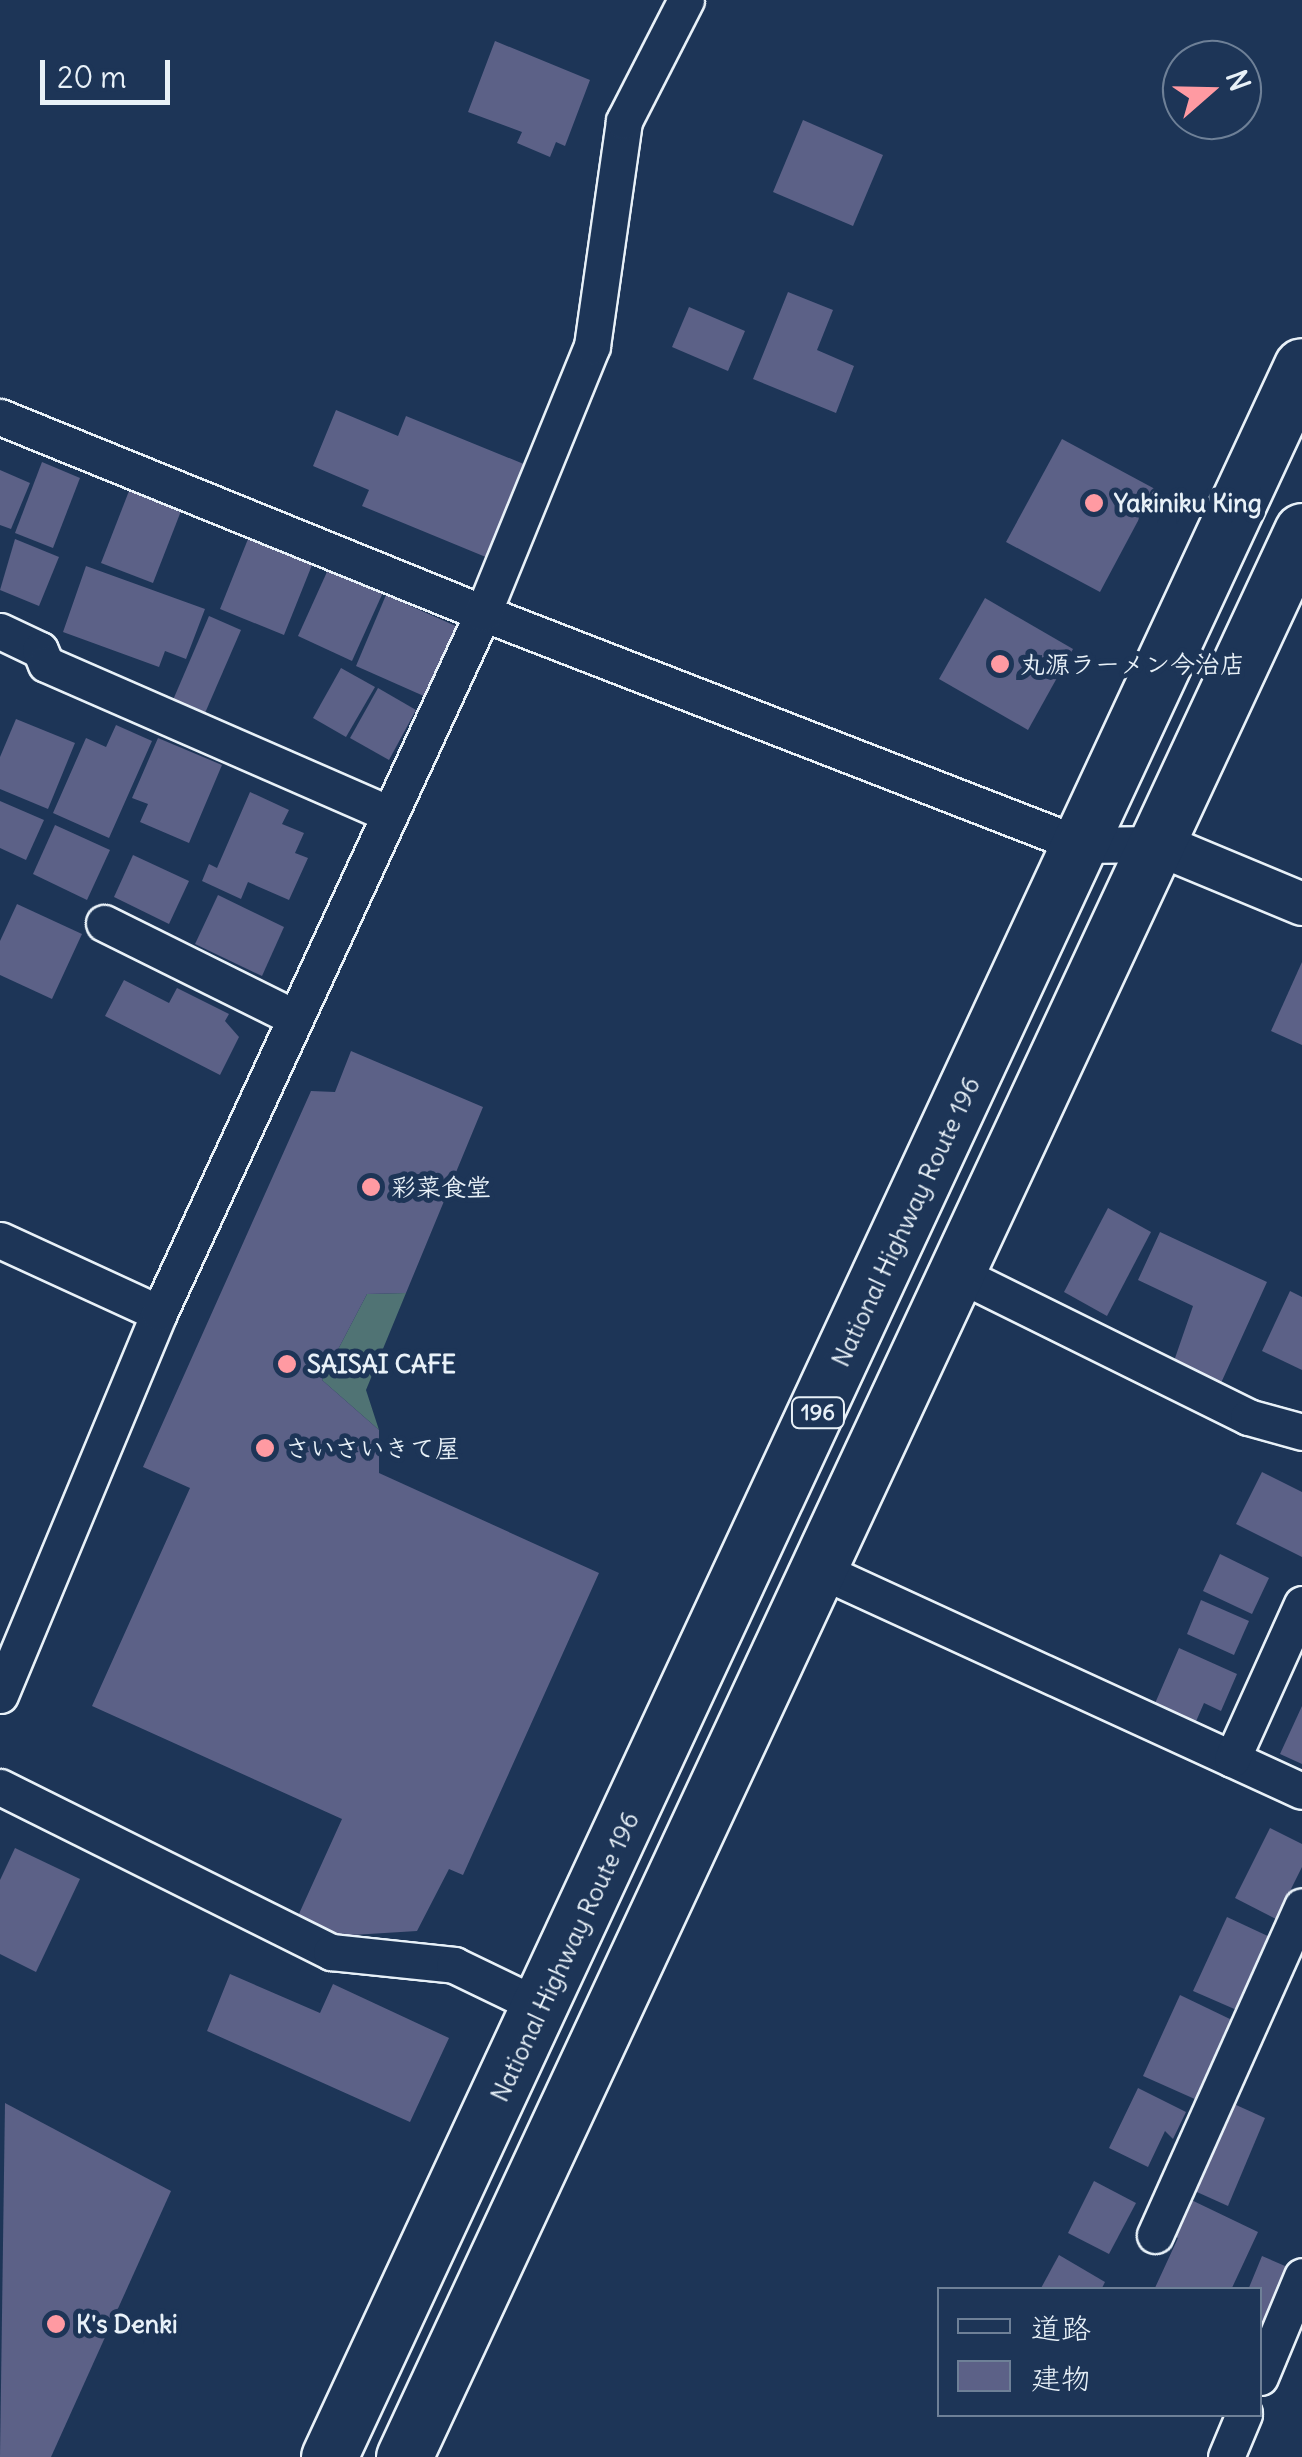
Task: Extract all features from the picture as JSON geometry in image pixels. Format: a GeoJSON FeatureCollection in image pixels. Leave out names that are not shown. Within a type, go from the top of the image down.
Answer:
{"type":"FeatureCollection","features":[{"type":"Feature","properties":{"kind":"highway","name":"National Highway Route 196"},"geometry":{"type":"LineString","coordinates":[[329,2457],[542,2008],[1302,366]]}},
{"type":"Feature","properties":{"kind":"highway","name":"196"},"geometry":{"type":"LineString","coordinates":[[404,2457],[1302,532]]}},
{"type":"Feature","properties":{"kind":"street"},"geometry":{"type":"LineString","coordinates":[[0,1696],[159,1313],[483,614],[592,346],[624,121],[686,0]]}},
{"type":"Feature","properties":{"kind":"street"},"geometry":{"type":"LineString","coordinates":[[0,416],[483,614],[1081,845],[1158,844],[1302,904]]}},
{"type":"Feature","properties":{"kind":"street"},"geometry":{"type":"LineString","coordinates":[[0,631],[40,650],[46,664],[390,814]]}},
{"type":"Feature","properties":{"kind":"street"},"geometry":{"type":"LineString","coordinates":[[104,922],[296,1018]]}},
{"type":"Feature","properties":{"kind":"street"},"geometry":{"type":"LineString","coordinates":[[0,1240],[159,1313]]}},
{"type":"Feature","properties":{"kind":"street"},"geometry":{"type":"LineString","coordinates":[[958,1273],[1248,1417],[1302,1432]]}},
{"type":"Feature","properties":{"kind":"street"},"geometry":{"type":"LineString","coordinates":[[818,1569],[1302,1791]]}},
{"type":"Feature","properties":{"kind":"street"},"geometry":{"type":"LineString","coordinates":[[1232,1759],[1302,1604]]}},
{"type":"Feature","properties":{"kind":"street"},"geometry":{"type":"LineString","coordinates":[[0,1787],[331,1952],[454,1965],[542,2008]]}},
{"type":"Feature","properties":{"kind":"street"},"geometry":{"type":"LineString","coordinates":[[1155,2236],[1302,1906]]}},
{"type":"Feature","properties":{"kind":"street"},"geometry":{"type":"LineString","coordinates":[[1262,2372],[1302,2276]]}},
{"type":"Feature","properties":{"kind":"green space"},"geometry":{"type":"Polygon","coordinates":[[[406,1293],[366,1390],[379,1430],[322,1380],[367,1294],[406,1293]]]}},
{"type":"Feature","properties":{"kind":"building"},"geometry":{"type":"Polygon","coordinates":[[[495,41],[590,80],[565,146],[556,142],[550,157],[517,143],[522,132],[468,112],[495,41]]]}},
{"type":"Feature","properties":{"kind":"building"},"geometry":{"type":"Polygon","coordinates":[[[803,120],[883,155],[853,226],[773,192],[803,120]]]}},
{"type":"Feature","properties":{"kind":"building"},"geometry":{"type":"Polygon","coordinates":[[[788,292],[833,310],[817,350],[854,366],[836,413],[753,379],[788,292]]]}},
{"type":"Feature","properties":{"kind":"building"},"geometry":{"type":"Polygon","coordinates":[[[689,307],[745,331],[728,371],[672,347],[689,307]]]}},
{"type":"Feature","properties":{"kind":"building"},"geometry":{"type":"Polygon","coordinates":[[[336,410],[398,436],[406,416],[531,467],[493,560],[362,506],[369,490],[313,466],[336,410]]]}},
{"type":"Feature","properties":{"kind":"building"},"geometry":{"type":"Polygon","coordinates":[[[1062,439],[1155,489],[1100,592],[1006,542],[1062,439]]]}},
{"type":"Feature","properties":{"kind":"building"},"geometry":{"type":"Polygon","coordinates":[[[42,462],[80,478],[53,548],[15,533],[42,462]]]}},
{"type":"Feature","properties":{"kind":"building"},"geometry":{"type":"Polygon","coordinates":[[[0,470],[30,483],[11,529],[0,525],[0,470]]]}},
{"type":"Feature","properties":{"kind":"building"},"geometry":{"type":"Polygon","coordinates":[[[129,491],[181,511],[153,583],[101,563],[129,491]]]}},
{"type":"Feature","properties":{"kind":"building"},"geometry":{"type":"Polygon","coordinates":[[[250,534],[314,560],[284,635],[220,609],[250,534]]]}},
{"type":"Feature","properties":{"kind":"building"},"geometry":{"type":"Polygon","coordinates":[[[15,539],[59,557],[39,606],[0,590],[15,539]]]}},
{"type":"Feature","properties":{"kind":"building"},"geometry":{"type":"Polygon","coordinates":[[[331,563],[385,588],[352,661],[298,636],[331,563]]]}},
{"type":"Feature","properties":{"kind":"building"},"geometry":{"type":"Polygon","coordinates":[[[86,566],[205,609],[186,659],[165,651],[159,667],[63,632],[86,566]]]}},
{"type":"Feature","properties":{"kind":"building"},"geometry":{"type":"Polygon","coordinates":[[[386,595],[458,627],[426,697],[356,666],[386,595]]]}},
{"type":"Feature","properties":{"kind":"building"},"geometry":{"type":"Polygon","coordinates":[[[985,598],[1073,649],[1028,730],[939,679],[985,598]]]}},
{"type":"Feature","properties":{"kind":"building"},"geometry":{"type":"Polygon","coordinates":[[[209,616],[241,630],[205,713],[173,700],[209,616]]]}},
{"type":"Feature","properties":{"kind":"building"},"geometry":{"type":"Polygon","coordinates":[[[341,668],[375,687],[346,737],[313,718],[341,668]]]}},
{"type":"Feature","properties":{"kind":"building"},"geometry":{"type":"Polygon","coordinates":[[[378,688],[416,710],[389,760],[350,738],[378,688]]]}},
{"type":"Feature","properties":{"kind":"building"},"geometry":{"type":"Polygon","coordinates":[[[16,719],[75,743],[48,809],[0,789],[0,757],[16,719]]]}},
{"type":"Feature","properties":{"kind":"building"},"geometry":{"type":"Polygon","coordinates":[[[116,725],[152,741],[109,838],[53,813],[86,738],[106,747],[116,725]]]}},
{"type":"Feature","properties":{"kind":"building"},"geometry":{"type":"Polygon","coordinates":[[[158,738],[222,765],[189,843],[140,822],[148,804],[132,798],[158,738]]]}},
{"type":"Feature","properties":{"kind":"building"},"geometry":{"type":"Polygon","coordinates":[[[250,792],[289,810],[282,824],[304,833],[295,853],[308,858],[289,900],[248,882],[241,899],[202,881],[209,864],[217,868],[250,792]]]}},
{"type":"Feature","properties":{"kind":"building"},"geometry":{"type":"Polygon","coordinates":[[[0,801],[44,820],[26,860],[0,848],[0,801]]]}},
{"type":"Feature","properties":{"kind":"building"},"geometry":{"type":"Polygon","coordinates":[[[55,825],[110,850],[87,900],[33,874],[55,825]]]}},
{"type":"Feature","properties":{"kind":"building"},"geometry":{"type":"Polygon","coordinates":[[[133,855],[189,881],[169,924],[114,897],[133,855]]]}},
{"type":"Feature","properties":{"kind":"building"},"geometry":{"type":"Polygon","coordinates":[[[218,895],[284,927],[262,976],[195,944],[218,895]]]}},
{"type":"Feature","properties":{"kind":"building"},"geometry":{"type":"Polygon","coordinates":[[[17,904],[82,934],[52,999],[0,975],[0,941],[17,904]]]}},
{"type":"Feature","properties":{"kind":"building"},"geometry":{"type":"Polygon","coordinates":[[[1302,962],[1302,1045],[1271,1031],[1302,962]]]}},
{"type":"Feature","properties":{"kind":"building"},"geometry":{"type":"Polygon","coordinates":[[[124,980],[169,1003],[177,988],[229,1014],[225,1021],[239,1037],[220,1075],[105,1016],[124,980]]]}},
{"type":"Feature","properties":{"kind":"building","name":"さいさいきて屋"},"geometry":{"type":"Polygon","coordinates":[[[351,1051],[483,1107],[406,1293],[367,1294],[322,1380],[379,1430],[379,1473],[599,1573],[463,1875],[449,1869],[417,1931],[336,1936],[298,1916],[342,1819],[92,1706],[190,1488],[143,1467],[311,1091],[335,1092],[351,1051]]]}},
{"type":"Feature","properties":{"kind":"building"},"geometry":{"type":"Polygon","coordinates":[[[1108,1208],[1151,1232],[1107,1316],[1064,1292],[1108,1208]]]}},
{"type":"Feature","properties":{"kind":"building"},"geometry":{"type":"Polygon","coordinates":[[[1160,1232],[1267,1282],[1221,1383],[1174,1361],[1193,1306],[1138,1280],[1160,1232]]]}},
{"type":"Feature","properties":{"kind":"building"},"geometry":{"type":"Polygon","coordinates":[[[1290,1291],[1302,1297],[1302,1370],[1262,1351],[1290,1291]]]}},
{"type":"Feature","properties":{"kind":"building"},"geometry":{"type":"Polygon","coordinates":[[[1262,1472],[1302,1492],[1302,1557],[1236,1524],[1262,1472]]]}},
{"type":"Feature","properties":{"kind":"building"},"geometry":{"type":"Polygon","coordinates":[[[1220,1554],[1269,1578],[1252,1614],[1203,1591],[1220,1554]]]}},
{"type":"Feature","properties":{"kind":"building"},"geometry":{"type":"Polygon","coordinates":[[[1201,1600],[1249,1621],[1234,1655],[1187,1634],[1201,1600]]]}},
{"type":"Feature","properties":{"kind":"building"},"geometry":{"type":"Polygon","coordinates":[[[1179,1648],[1237,1674],[1221,1711],[1204,1703],[1194,1726],[1153,1708],[1179,1648]]]}},
{"type":"Feature","properties":{"kind":"building"},"geometry":{"type":"Polygon","coordinates":[[[1302,1706],[1302,1764],[1280,1754],[1302,1706]]]}},
{"type":"Feature","properties":{"kind":"building"},"geometry":{"type":"Polygon","coordinates":[[[1270,1828],[1302,1844],[1302,1867],[1276,1919],[1235,1898],[1270,1828]]]}},
{"type":"Feature","properties":{"kind":"building"},"geometry":{"type":"Polygon","coordinates":[[[15,1848],[80,1879],[36,1972],[0,1954],[0,1880],[15,1848]]]}},
{"type":"Feature","properties":{"kind":"building"},"geometry":{"type":"Polygon","coordinates":[[[1227,1917],[1272,1938],[1239,2011],[1193,1991],[1227,1917]]]}},
{"type":"Feature","properties":{"kind":"building"},"geometry":{"type":"Polygon","coordinates":[[[230,1974],[320,2013],[333,1984],[449,2038],[410,2122],[207,2031],[230,1974]]]}},
{"type":"Feature","properties":{"kind":"building"},"geometry":{"type":"Polygon","coordinates":[[[1180,1995],[1232,2020],[1197,2100],[1143,2076],[1180,1995]]]}},
{"type":"Feature","properties":{"kind":"building"},"geometry":{"type":"Polygon","coordinates":[[[1138,2088],[1186,2112],[1173,2139],[1165,2131],[1148,2167],[1109,2148],[1138,2088]]]}},
{"type":"Feature","properties":{"kind":"building"},"geometry":{"type":"Polygon","coordinates":[[[1225,2100],[1265,2118],[1228,2206],[1188,2188],[1225,2100]]]}},
{"type":"Feature","properties":{"kind":"building","name":"K's Denki"},"geometry":{"type":"Polygon","coordinates":[[[5,2103],[171,2191],[51,2457],[0,2457],[5,2103]]]}},
{"type":"Feature","properties":{"kind":"building"},"geometry":{"type":"Polygon","coordinates":[[[1094,2181],[1136,2203],[1109,2254],[1068,2233],[1094,2181]]]}},
{"type":"Feature","properties":{"kind":"building"},"geometry":{"type":"Polygon","coordinates":[[[1183,2196],[1258,2232],[1232,2287],[1155,2287],[1178,2238],[1165,2232],[1183,2196]]]}},
{"type":"Feature","properties":{"kind":"building"},"geometry":{"type":"Polygon","coordinates":[[[1059,2255],[1105,2282],[1102,2287],[1042,2287],[1059,2255]]]}},
{"type":"Feature","properties":{"kind":"building"},"geometry":{"type":"Polygon","coordinates":[[[1262,2256],[1292,2269],[1262,2337],[1262,2287],[1249,2287],[1262,2256]]]}},
{"type":"Feature","properties":{"kind":"place","name":"Yakiniku King"},"geometry":{"type":"Point","coordinates":[1094,503]}},
{"type":"Feature","properties":{"kind":"place","name":"丸源ラーメン今治店"},"geometry":{"type":"Point","coordinates":[1000,664]}},
{"type":"Feature","properties":{"kind":"place","name":"彩菜食堂"},"geometry":{"type":"Point","coordinates":[371,1187]}},
{"type":"Feature","properties":{"kind":"place","name":"SAISAI CAFE"},"geometry":{"type":"Point","coordinates":[287,1364]}},
{"type":"Feature","properties":{"kind":"place","name":"さいさいきて屋"},"geometry":{"type":"Point","coordinates":[265,1448]}},
{"type":"Feature","properties":{"kind":"place","name":"K's Denki"},"geometry":{"type":"Point","coordinates":[56,2324]}}]}
